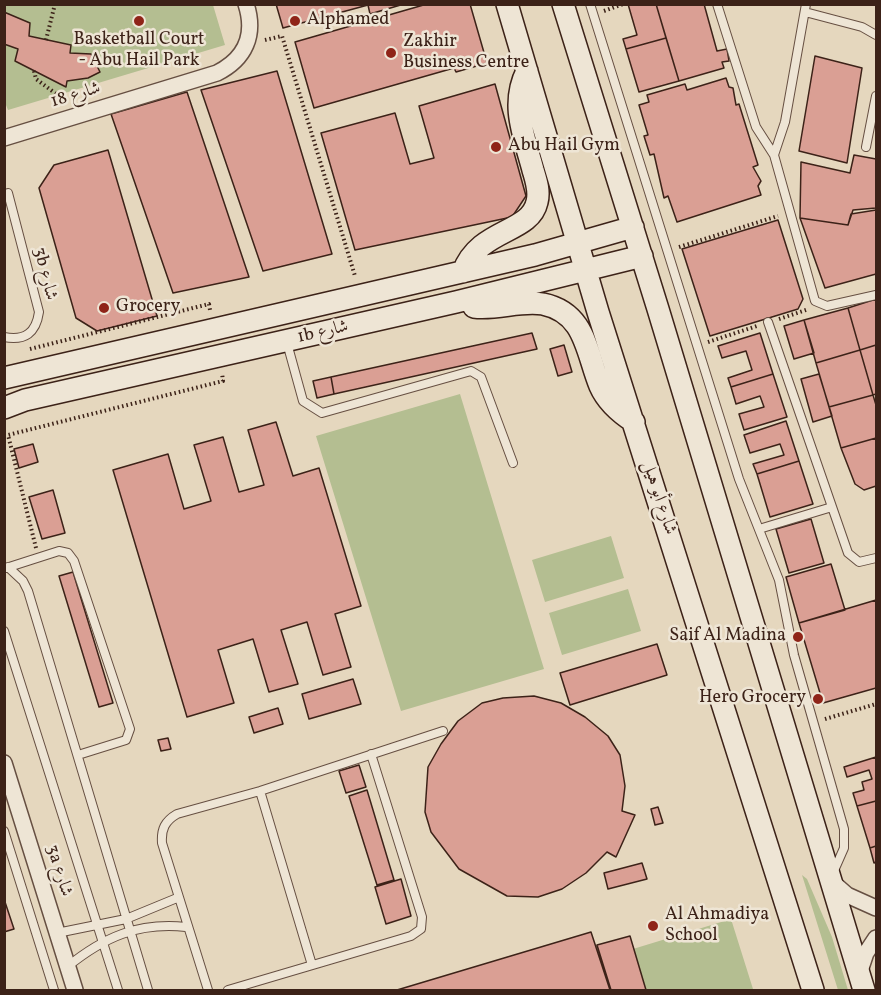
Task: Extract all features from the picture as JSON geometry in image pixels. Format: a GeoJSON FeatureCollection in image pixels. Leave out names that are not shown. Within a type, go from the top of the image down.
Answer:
{"type":"FeatureCollection","features":[{"type":"Feature","properties":{"kind":"main road","name":"شارع أبو هيل"},"geometry":{"type":"LineString","coordinates":[[507,4],[586,270],[813,990]]}},
{"type":"Feature","properties":{"kind":"main road"},"geometry":{"type":"LineString","coordinates":[[563,4],[642,256],[830,880],[866,982]]}},
{"type":"Feature","properties":{"kind":"main road"},"geometry":{"type":"LineString","coordinates":[[462,272],[475,249],[525,221],[536,205],[538,191],[518,114],[519,91],[527,71]]}},
{"type":"Feature","properties":{"kind":"main road","name":"1b شارع"},"geometry":{"type":"LineString","coordinates":[[4,378],[535,255],[633,227]]}},
{"type":"Feature","properties":{"kind":"main road","name":"1b شارع"},"geometry":{"type":"LineString","coordinates":[[4,408],[25,400],[456,302],[642,256]]}},
{"type":"Feature","properties":{"kind":"main road"},"geometry":{"type":"LineString","coordinates":[[456,302],[482,308],[541,304],[569,316],[582,331],[605,395],[621,414],[634,422]]}},
{"type":"Feature","properties":{"kind":"street"},"geometry":{"type":"LineString","coordinates":[[246,4],[250,29],[247,43]]}},
{"type":"Feature","properties":{"kind":"street","name":"شارع 18"},"geometry":{"type":"LineString","coordinates":[[4,138],[217,73],[230,67],[240,56],[247,43]]}},
{"type":"Feature","properties":{"kind":"street","name":"3a شارع"},"geometry":{"type":"LineString","coordinates":[[4,763],[75,990]]}},
{"type":"Feature","properties":{"kind":"street"},"geometry":{"type":"LineString","coordinates":[[830,880],[847,895],[876,908]]}},
{"type":"Feature","properties":{"kind":"street"},"geometry":{"type":"LineString","coordinates":[[866,982],[866,953],[876,938]]}},
{"type":"Feature","properties":{"kind":"lane"},"geometry":{"type":"LineString","coordinates":[[590,4],[739,479],[779,580],[791,643],[845,839],[842,857],[830,880]]}},
{"type":"Feature","properties":{"kind":"lane"},"geometry":{"type":"LineString","coordinates":[[717,4],[756,127],[774,155],[815,301],[827,306],[876,295]]}},
{"type":"Feature","properties":{"kind":"lane"},"geometry":{"type":"LineString","coordinates":[[774,155],[785,123],[806,8],[862,27],[876,35]]}},
{"type":"Feature","properties":{"kind":"lane"},"geometry":{"type":"LineString","coordinates":[[866,147],[876,96]]}},
{"type":"Feature","properties":{"kind":"lane","name":"3b شارع"},"geometry":{"type":"LineString","coordinates":[[4,337],[17,339],[29,335],[37,325],[39,312],[8,193]]}},
{"type":"Feature","properties":{"kind":"lane"},"geometry":{"type":"LineString","coordinates":[[768,322],[851,558],[860,562],[876,558]]}},
{"type":"Feature","properties":{"kind":"lane"},"geometry":{"type":"LineString","coordinates":[[286,341],[303,401],[322,413],[471,371],[482,377],[513,463]]}},
{"type":"Feature","properties":{"kind":"lane"},"geometry":{"type":"LineString","coordinates":[[759,529],[832,507]]}},
{"type":"Feature","properties":{"kind":"lane"},"geometry":{"type":"LineString","coordinates":[[6,567],[59,551],[72,556],[130,729],[126,740],[78,756]]}},
{"type":"Feature","properties":{"kind":"lane"},"geometry":{"type":"LineString","coordinates":[[6,567],[23,581],[28,591],[148,990]]}},
{"type":"Feature","properties":{"kind":"lane"},"geometry":{"type":"LineString","coordinates":[[4,631],[118,990]]}},
{"type":"Feature","properties":{"kind":"lane"},"geometry":{"type":"LineString","coordinates":[[208,990],[186,927],[162,843],[161,833],[165,825],[177,814],[260,791],[443,731]]}},
{"type":"Feature","properties":{"kind":"lane"},"geometry":{"type":"LineString","coordinates":[[228,990],[417,933],[423,923],[371,754]]}},
{"type":"Feature","properties":{"kind":"lane"},"geometry":{"type":"LineString","coordinates":[[260,791],[312,966]]}},
{"type":"Feature","properties":{"kind":"lane"},"geometry":{"type":"LineString","coordinates":[[4,831],[54,990]]}},
{"type":"Feature","properties":{"kind":"lane"},"geometry":{"type":"LineString","coordinates":[[57,933],[126,919],[177,898]]}},
{"type":"Feature","properties":{"kind":"lane"},"geometry":{"type":"LineString","coordinates":[[67,967],[102,941],[130,930],[168,925],[186,927]]}},
{"type":"Feature","properties":{"kind":"path"},"geometry":{"type":"LineString","coordinates":[[46,40],[55,4]]}},
{"type":"Feature","properties":{"kind":"path"},"geometry":{"type":"LineString","coordinates":[[595,14],[623,4]]}},
{"type":"Feature","properties":{"kind":"path"},"geometry":{"type":"LineString","coordinates":[[247,43],[282,36],[361,294]]}},
{"type":"Feature","properties":{"kind":"path"},"geometry":{"type":"LineString","coordinates":[[34,71],[36,79],[82,114]]}},
{"type":"Feature","properties":{"kind":"path"},"geometry":{"type":"LineString","coordinates":[[666,251],[790,212]]}},
{"type":"Feature","properties":{"kind":"path"},"geometry":{"type":"LineString","coordinates":[[28,350],[209,304],[213,329]]}},
{"type":"Feature","properties":{"kind":"path"},"geometry":{"type":"LineString","coordinates":[[38,557],[8,435],[224,381],[220,357]]}},
{"type":"Feature","properties":{"kind":"path"},"geometry":{"type":"LineString","coordinates":[[814,723],[876,704]]}},
{"type":"Feature","properties":{"kind":"green space"},"geometry":{"type":"Polygon","coordinates":[[[4,5],[213,5],[225,45],[8,110],[4,100],[4,5]]]}},
{"type":"Feature","properties":{"kind":"green space"},"geometry":{"type":"Polygon","coordinates":[[[460,394],[544,669],[401,711],[316,436],[460,394]]]}},
{"type":"Feature","properties":{"kind":"green space"},"geometry":{"type":"Polygon","coordinates":[[[611,536],[624,578],[545,602],[532,560],[611,536]]]}},
{"type":"Feature","properties":{"kind":"green space"},"geometry":{"type":"Polygon","coordinates":[[[628,589],[641,631],[562,655],[549,613],[628,589]]]}},
{"type":"Feature","properties":{"kind":"green space"},"geometry":{"type":"Polygon","coordinates":[[[802,875],[807,879],[832,937],[848,990],[838,990],[802,875]]]}},
{"type":"Feature","properties":{"kind":"green space"},"geometry":{"type":"Polygon","coordinates":[[[731,919],[753,989],[646,990],[633,949],[731,919]]]}},
{"type":"Feature","properties":{"kind":"building","name":"Alphamed"},"geometry":{"type":"Polygon","coordinates":[[[276,4],[404,4],[370,14],[368,5],[283,28],[276,4]]]}},
{"type":"Feature","properties":{"kind":"building","name":"Zakhir Business Centre"},"geometry":{"type":"Polygon","coordinates":[[[427,4],[470,4],[487,63],[456,72],[454,68],[314,108],[295,42],[427,4]]]}},
{"type":"Feature","properties":{"kind":"building"},"geometry":{"type":"Polygon","coordinates":[[[628,4],[656,4],[666,38],[626,49],[623,39],[637,35],[628,4]]]}},
{"type":"Feature","properties":{"kind":"building"},"geometry":{"type":"Polygon","coordinates":[[[656,4],[704,4],[717,51],[727,49],[729,61],[722,62],[724,68],[679,81],[656,4]]]}},
{"type":"Feature","properties":{"kind":"building"},"geometry":{"type":"Polygon","coordinates":[[[4,12],[30,23],[29,36],[71,45],[70,53],[91,54],[100,72],[88,78],[67,81],[66,87],[15,61],[18,49],[4,44],[4,12]]]}},
{"type":"Feature","properties":{"kind":"building"},"geometry":{"type":"Polygon","coordinates":[[[666,38],[679,81],[639,92],[626,49],[666,38]]]}},
{"type":"Feature","properties":{"kind":"building"},"geometry":{"type":"Polygon","coordinates":[[[815,56],[862,68],[847,163],[799,151],[815,56]]]}},
{"type":"Feature","properties":{"kind":"building"},"geometry":{"type":"Polygon","coordinates":[[[277,71],[332,254],[263,271],[201,90],[277,71]]]}},
{"type":"Feature","properties":{"kind":"building"},"geometry":{"type":"Polygon","coordinates":[[[726,78],[729,87],[733,88],[736,105],[739,104],[758,165],[753,167],[761,181],[758,186],[761,195],[677,222],[668,196],[664,198],[654,154],[650,155],[644,136],[648,135],[639,105],[649,102],[647,95],[685,84],[687,90],[726,78]]]}},
{"type":"Feature","properties":{"kind":"building"},"geometry":{"type":"Polygon","coordinates":[[[495,84],[526,196],[512,217],[355,250],[321,133],[395,113],[410,164],[434,158],[419,106],[495,84]]]}},
{"type":"Feature","properties":{"kind":"building"},"geometry":{"type":"Polygon","coordinates":[[[187,92],[249,277],[173,293],[111,114],[187,92]]]}},
{"type":"Feature","properties":{"kind":"building"},"geometry":{"type":"Polygon","coordinates":[[[108,150],[157,316],[97,331],[76,318],[39,188],[54,165],[108,150]]]}},
{"type":"Feature","properties":{"kind":"building"},"geometry":{"type":"Polygon","coordinates":[[[854,155],[876,159],[876,208],[853,210],[848,225],[800,218],[801,162],[850,173],[854,155]]]}},
{"type":"Feature","properties":{"kind":"building"},"geometry":{"type":"Polygon","coordinates":[[[876,210],[876,274],[825,288],[800,218],[848,225],[851,214],[876,210]]]}},
{"type":"Feature","properties":{"kind":"building"},"geometry":{"type":"Polygon","coordinates":[[[778,220],[803,299],[798,309],[710,336],[682,249],[778,220]]]}},
{"type":"Feature","properties":{"kind":"building"},"geometry":{"type":"Polygon","coordinates":[[[876,299],[876,345],[860,350],[848,308],[876,299]]]}},
{"type":"Feature","properties":{"kind":"building"},"geometry":{"type":"Polygon","coordinates":[[[848,308],[860,350],[816,363],[804,320],[848,308]]]}},
{"type":"Feature","properties":{"kind":"building"},"geometry":{"type":"Polygon","coordinates":[[[804,320],[814,353],[794,359],[784,326],[804,320]]]}},
{"type":"Feature","properties":{"kind":"building"},"geometry":{"type":"Polygon","coordinates":[[[532,333],[537,349],[334,394],[331,377],[532,333]]]}},
{"type":"Feature","properties":{"kind":"building"},"geometry":{"type":"Polygon","coordinates":[[[760,333],[773,374],[731,387],[728,378],[752,370],[746,351],[722,358],[718,346],[760,333]]]}},
{"type":"Feature","properties":{"kind":"building"},"geometry":{"type":"Polygon","coordinates":[[[564,345],[572,372],[558,376],[550,349],[564,345]]]}},
{"type":"Feature","properties":{"kind":"building"},"geometry":{"type":"Polygon","coordinates":[[[876,345],[876,394],[873,395],[860,350],[876,345]]]}},
{"type":"Feature","properties":{"kind":"building"},"geometry":{"type":"Polygon","coordinates":[[[860,350],[873,395],[829,407],[816,363],[860,350]]]}},
{"type":"Feature","properties":{"kind":"building"},"geometry":{"type":"Polygon","coordinates":[[[773,374],[787,417],[744,430],[739,414],[764,407],[760,396],[736,404],[731,387],[773,374]]]}},
{"type":"Feature","properties":{"kind":"building"},"geometry":{"type":"Polygon","coordinates":[[[819,374],[832,416],[813,422],[801,379],[819,374]]]}},
{"type":"Feature","properties":{"kind":"building"},"geometry":{"type":"Polygon","coordinates":[[[331,377],[334,394],[317,398],[313,381],[331,377]]]}},
{"type":"Feature","properties":{"kind":"building"},"geometry":{"type":"Polygon","coordinates":[[[873,395],[876,405],[876,438],[841,448],[829,407],[873,395]]]}},
{"type":"Feature","properties":{"kind":"building"},"geometry":{"type":"Polygon","coordinates":[[[786,421],[799,461],[757,474],[753,464],[784,455],[780,444],[750,453],[744,435],[786,421]]]}},
{"type":"Feature","properties":{"kind":"building"},"geometry":{"type":"Polygon","coordinates":[[[276,422],[293,476],[319,468],[361,606],[335,614],[351,667],[323,675],[307,622],[281,630],[298,684],[269,692],[253,639],[218,650],[234,703],[187,717],[113,470],[168,454],[184,509],[211,501],[194,445],[223,437],[239,492],[264,485],[248,430],[276,422]]]}},
{"type":"Feature","properties":{"kind":"building"},"geometry":{"type":"Polygon","coordinates":[[[876,438],[876,486],[864,490],[855,484],[841,448],[876,438]]]}},
{"type":"Feature","properties":{"kind":"building"},"geometry":{"type":"Polygon","coordinates":[[[33,444],[38,462],[19,468],[14,449],[33,444]]]}},
{"type":"Feature","properties":{"kind":"building"},"geometry":{"type":"Polygon","coordinates":[[[799,461],[813,504],[770,517],[757,474],[799,461]]]}},
{"type":"Feature","properties":{"kind":"building"},"geometry":{"type":"Polygon","coordinates":[[[53,490],[65,533],[42,539],[29,497],[53,490]]]}},
{"type":"Feature","properties":{"kind":"building"},"geometry":{"type":"Polygon","coordinates":[[[811,519],[824,563],[789,573],[776,529],[811,519]]]}},
{"type":"Feature","properties":{"kind":"building"},"geometry":{"type":"Polygon","coordinates":[[[831,564],[845,610],[799,623],[786,577],[831,564]]]}},
{"type":"Feature","properties":{"kind":"building"},"geometry":{"type":"Polygon","coordinates":[[[73,572],[113,703],[99,707],[59,576],[73,572]]]}},
{"type":"Feature","properties":{"kind":"building"},"geometry":{"type":"Polygon","coordinates":[[[876,600],[876,688],[823,703],[799,623],[876,600]]]}},
{"type":"Feature","properties":{"kind":"building"},"geometry":{"type":"Polygon","coordinates":[[[657,644],[667,675],[570,705],[560,673],[657,644]]]}},
{"type":"Feature","properties":{"kind":"building"},"geometry":{"type":"Polygon","coordinates":[[[353,679],[361,704],[309,719],[302,694],[353,679]]]}},
{"type":"Feature","properties":{"kind":"building"},"geometry":{"type":"Polygon","coordinates":[[[534,696],[561,703],[585,717],[608,736],[620,755],[625,786],[622,811],[635,815],[616,857],[607,852],[586,873],[562,889],[538,897],[507,896],[459,869],[431,832],[425,812],[428,767],[458,721],[482,703],[503,698],[534,696]]]}},
{"type":"Feature","properties":{"kind":"building"},"geometry":{"type":"Polygon","coordinates":[[[278,708],[283,724],[254,733],[249,717],[278,708]]]}},
{"type":"Feature","properties":{"kind":"building"},"geometry":{"type":"Polygon","coordinates":[[[168,738],[171,749],[161,751],[158,740],[168,738]]]}},
{"type":"Feature","properties":{"kind":"building"},"geometry":{"type":"Polygon","coordinates":[[[876,757],[876,801],[857,806],[853,793],[864,790],[862,782],[872,779],[869,770],[847,777],[844,767],[876,757]]]}},
{"type":"Feature","properties":{"kind":"building"},"geometry":{"type":"Polygon","coordinates":[[[359,765],[366,787],[346,793],[339,771],[359,765]]]}},
{"type":"Feature","properties":{"kind":"building"},"geometry":{"type":"Polygon","coordinates":[[[367,790],[394,880],[377,885],[349,796],[367,790]]]}},
{"type":"Feature","properties":{"kind":"building"},"geometry":{"type":"Polygon","coordinates":[[[876,801],[876,846],[870,848],[857,806],[876,801]]]}},
{"type":"Feature","properties":{"kind":"building"},"geometry":{"type":"Polygon","coordinates":[[[658,807],[663,823],[655,825],[651,809],[658,807]]]}},
{"type":"Feature","properties":{"kind":"building"},"geometry":{"type":"Polygon","coordinates":[[[876,846],[876,862],[874,863],[870,848],[876,846]]]}},
{"type":"Feature","properties":{"kind":"building"},"geometry":{"type":"Polygon","coordinates":[[[642,863],[647,879],[608,889],[604,873],[642,863]]]}},
{"type":"Feature","properties":{"kind":"building"},"geometry":{"type":"Polygon","coordinates":[[[401,879],[411,916],[386,924],[375,887],[401,879]]]}},
{"type":"Feature","properties":{"kind":"building"},"geometry":{"type":"Polygon","coordinates":[[[4,899],[14,929],[4,932],[4,899]]]}},
{"type":"Feature","properties":{"kind":"building"},"geometry":{"type":"Polygon","coordinates":[[[591,932],[610,990],[397,990],[591,932]]]}},
{"type":"Feature","properties":{"kind":"building"},"geometry":{"type":"Polygon","coordinates":[[[630,936],[646,990],[611,990],[597,945],[630,936]]]}},
{"type":"Feature","properties":{"kind":"place","name":"Basketball Court - Abu Hail Park"},"geometry":{"type":"Point","coordinates":[139,21]}},
{"type":"Feature","properties":{"kind":"place","name":"Alphamed"},"geometry":{"type":"Point","coordinates":[295,21]}},
{"type":"Feature","properties":{"kind":"place","name":"Zakhir Business Centre"},"geometry":{"type":"Point","coordinates":[391,53]}},
{"type":"Feature","properties":{"kind":"place","name":"Abu Hail Gym"},"geometry":{"type":"Point","coordinates":[496,147]}},
{"type":"Feature","properties":{"kind":"place","name":"Grocery"},"geometry":{"type":"Point","coordinates":[104,308]}},
{"type":"Feature","properties":{"kind":"place","name":"Saif Al Madina"},"geometry":{"type":"Point","coordinates":[798,637]}},
{"type":"Feature","properties":{"kind":"place","name":"Hero Grocery"},"geometry":{"type":"Point","coordinates":[818,699]}},
{"type":"Feature","properties":{"kind":"place","name":"Al Ahmadiya School"},"geometry":{"type":"Point","coordinates":[653,926]}}]}
